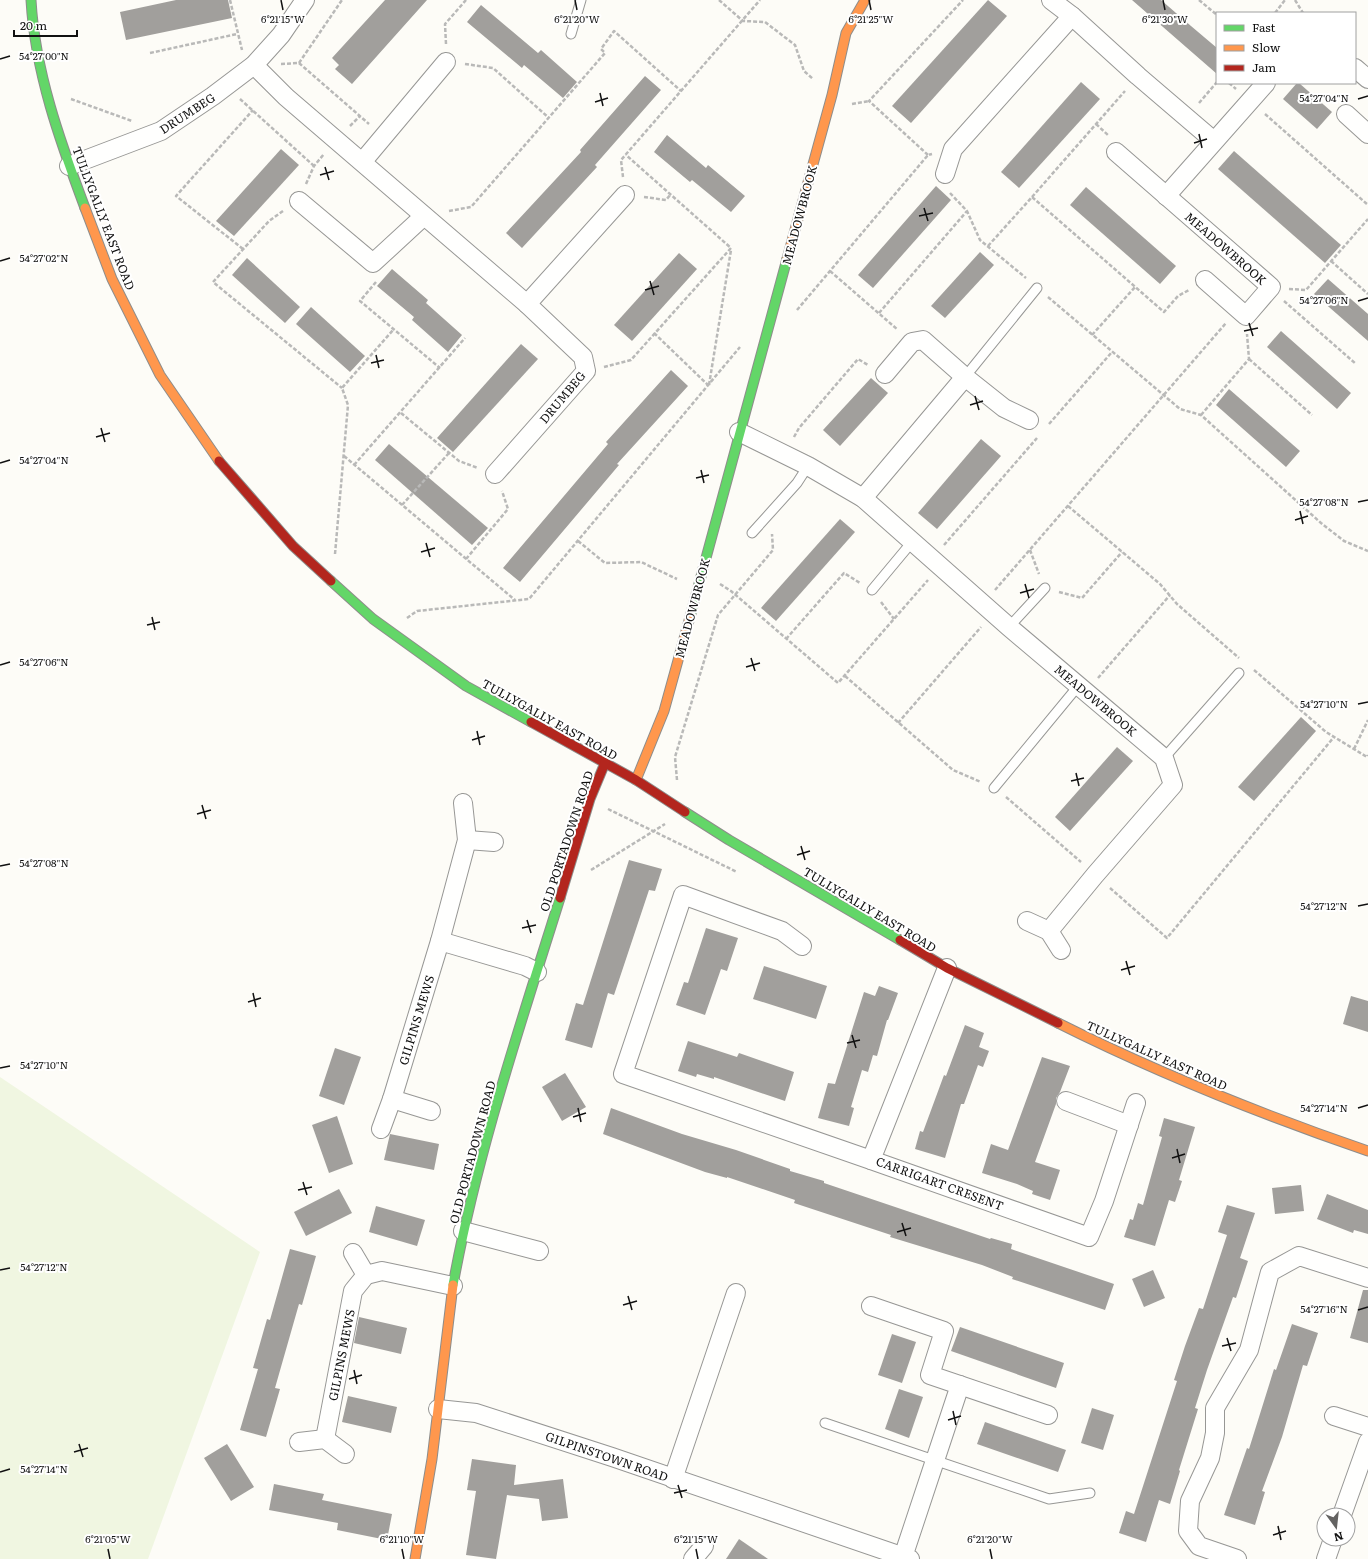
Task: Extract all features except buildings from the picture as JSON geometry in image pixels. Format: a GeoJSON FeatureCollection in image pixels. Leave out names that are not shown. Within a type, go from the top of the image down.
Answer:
{"type":"FeatureCollection","features":[{"type":"Feature","properties":{"kind":"main road","name":"TULLYGALLY EAST ROAD"},"geometry":{"type":"LineString","coordinates":[[31,0],[32,18],[43,82],[69,166],[112,279],[160,375],[220,463],[293,546],[373,619],[466,686],[636,780],[729,840],[947,968],[1100,1044],[1275,1120],[1368,1151]]}},
{"type":"Feature","properties":{"kind":"main road","name":"MEADOWBROOK"},"geometry":{"type":"LineString","coordinates":[[636,780],[664,711],[832,95],[846,33],[864,0]]}},
{"type":"Feature","properties":{"kind":"main road","name":"OLD PORTADOWN ROAD"},"geometry":{"type":"LineString","coordinates":[[415,1559],[432,1459],[454,1286],[463,1231],[492,1116],[567,879],[590,800],[605,763]]}},
{"type":"Feature","properties":{"kind":"street","name":"DRUMBEG"},"geometry":{"type":"LineString","coordinates":[[69,166],[161,131],[226,86],[254,65],[281,35],[304,0]]}},
{"type":"Feature","properties":{"kind":"street"},"geometry":{"type":"LineString","coordinates":[[1051,0],[1072,16],[1138,76],[1214,141]]}},
{"type":"Feature","properties":{"kind":"street"},"geometry":{"type":"LineString","coordinates":[[945,174],[953,149],[1072,16]]}},
{"type":"Feature","properties":{"kind":"street"},"geometry":{"type":"LineString","coordinates":[[363,161],[446,62]]}},
{"type":"Feature","properties":{"kind":"street","name":"DRUMBEG"},"geometry":{"type":"LineString","coordinates":[[254,65],[286,97],[363,161],[424,216],[528,304],[583,357],[586,371],[495,474]]}},
{"type":"Feature","properties":{"kind":"street"},"geometry":{"type":"LineString","coordinates":[[1356,69],[1368,79]]}},
{"type":"Feature","properties":{"kind":"street"},"geometry":{"type":"LineString","coordinates":[[1166,196],[1265,84]]}},
{"type":"Feature","properties":{"kind":"street"},"geometry":{"type":"LineString","coordinates":[[1346,114],[1368,134]]}},
{"type":"Feature","properties":{"kind":"street","name":"MEADOWBROOK"},"geometry":{"type":"LineString","coordinates":[[1116,152],[1270,288],[1242,312]]}},
{"type":"Feature","properties":{"kind":"street"},"geometry":{"type":"LineString","coordinates":[[528,304],[625,195]]}},
{"type":"Feature","properties":{"kind":"street"},"geometry":{"type":"LineString","coordinates":[[299,201],[373,263],[424,216]]}},
{"type":"Feature","properties":{"kind":"street"},"geometry":{"type":"LineString","coordinates":[[1205,280],[1242,312]]}},
{"type":"Feature","properties":{"kind":"street"},"geometry":{"type":"LineString","coordinates":[[885,374],[912,342],[923,340],[965,377],[1004,408],[1029,420]]}},
{"type":"Feature","properties":{"kind":"street"},"geometry":{"type":"LineString","coordinates":[[862,498],[965,377]]}},
{"type":"Feature","properties":{"kind":"street","name":"MEADOWBROOK"},"geometry":{"type":"LineString","coordinates":[[739,432],[808,466],[862,498],[988,609],[1164,758]]}},
{"type":"Feature","properties":{"kind":"street"},"geometry":{"type":"LineString","coordinates":[[1049,931],[1094,875],[1173,785],[1164,758]]}},
{"type":"Feature","properties":{"kind":"street","name":"GILPINS MEWS"},"geometry":{"type":"LineString","coordinates":[[381,1130],[392,1099],[440,941],[467,840],[462,804]]}},
{"type":"Feature","properties":{"kind":"street"},"geometry":{"type":"LineString","coordinates":[[467,840],[494,842]]}},
{"type":"Feature","properties":{"kind":"street"},"geometry":{"type":"LineString","coordinates":[[802,946],[782,932],[683,895],[623,1074],[871,1160]]}},
{"type":"Feature","properties":{"kind":"street"},"geometry":{"type":"LineString","coordinates":[[1027,921],[1049,931],[1061,950]]}},
{"type":"Feature","properties":{"kind":"street"},"geometry":{"type":"LineString","coordinates":[[440,941],[525,966],[537,972]]}},
{"type":"Feature","properties":{"kind":"street","name":"CARRIGART CRESENT"},"geometry":{"type":"LineString","coordinates":[[947,968],[871,1160],[1089,1237],[1104,1201],[1136,1103]]}},
{"type":"Feature","properties":{"kind":"street"},"geometry":{"type":"LineString","coordinates":[[392,1099],[431,1111]]}},
{"type":"Feature","properties":{"kind":"street"},"geometry":{"type":"LineString","coordinates":[[1066,1101],[1129,1125]]}},
{"type":"Feature","properties":{"kind":"street"},"geometry":{"type":"LineString","coordinates":[[463,1231],[539,1251]]}},
{"type":"Feature","properties":{"kind":"street"},"geometry":{"type":"LineString","coordinates":[[353,1253],[366,1275],[382,1271],[454,1286]]}},
{"type":"Feature","properties":{"kind":"street"},"geometry":{"type":"LineString","coordinates":[[1237,1559],[1199,1546],[1188,1531],[1190,1501],[1210,1458],[1215,1433],[1215,1408],[1249,1350],[1270,1272],[1299,1256],[1368,1278]]}},
{"type":"Feature","properties":{"kind":"street","name":"GILPINS MEWS"},"geometry":{"type":"LineString","coordinates":[[325,1439],[353,1291],[366,1275]]}},
{"type":"Feature","properties":{"kind":"street"},"geometry":{"type":"LineString","coordinates":[[673,1479],[736,1293]]}},
{"type":"Feature","properties":{"kind":"street"},"geometry":{"type":"LineString","coordinates":[[871,1306],[944,1330],[930,1375],[1048,1415]]}},
{"type":"Feature","properties":{"kind":"street"},"geometry":{"type":"LineString","coordinates":[[907,1558],[935,1460],[960,1385]]}},
{"type":"Feature","properties":{"kind":"street","name":"GILPINSTOWN ROAD"},"geometry":{"type":"LineString","coordinates":[[438,1409],[476,1413],[612,1457],[907,1558]]}},
{"type":"Feature","properties":{"kind":"street"},"geometry":{"type":"LineString","coordinates":[[1334,1416],[1368,1427]]}},
{"type":"Feature","properties":{"kind":"street"},"geometry":{"type":"LineString","coordinates":[[298,1442],[325,1439],[345,1454]]}},
{"type":"Feature","properties":{"kind":"street"},"geometry":{"type":"LineString","coordinates":[[1345,1507],[1368,1442]]}},
{"type":"Feature","properties":{"kind":"street"},"geometry":{"type":"LineString","coordinates":[[1326,1559],[1330,1547]]}},
{"type":"Feature","properties":{"kind":"lane"},"geometry":{"type":"LineString","coordinates":[[571,34],[581,0]]}},
{"type":"Feature","properties":{"kind":"lane"},"geometry":{"type":"LineString","coordinates":[[965,377],[1037,288]]}},
{"type":"Feature","properties":{"kind":"lane"},"geometry":{"type":"LineString","coordinates":[[752,533],[797,484],[808,466]]}},
{"type":"Feature","properties":{"kind":"lane"},"geometry":{"type":"LineString","coordinates":[[872,590],[912,542]]}},
{"type":"Feature","properties":{"kind":"lane"},"geometry":{"type":"LineString","coordinates":[[1009,627],[1044,588]]}},
{"type":"Feature","properties":{"kind":"lane"},"geometry":{"type":"LineString","coordinates":[[1164,758],[1239,673]]}},
{"type":"Feature","properties":{"kind":"lane"},"geometry":{"type":"LineString","coordinates":[[994,788],[1083,688]]}},
{"type":"Feature","properties":{"kind":"lane"},"geometry":{"type":"LineString","coordinates":[[825,1423],[1049,1499],[1090,1493]]}},
{"type":"Feature","properties":{"kind":"path"},"geometry":{"type":"LineString","coordinates":[[230,0],[240,48],[254,65],[298,63],[383,137]]}},
{"type":"Feature","properties":{"kind":"path"},"geometry":{"type":"LineString","coordinates":[[298,63],[342,0]]}},
{"type":"Feature","properties":{"kind":"path"},"geometry":{"type":"LineString","coordinates":[[466,0],[445,24],[446,62],[493,68],[549,118]]}},
{"type":"Feature","properties":{"kind":"path"},"geometry":{"type":"LineString","coordinates":[[719,0],[743,21],[765,22],[795,45],[804,71],[832,95]]}},
{"type":"Feature","properties":{"kind":"path"},"geometry":{"type":"LineString","coordinates":[[671,194],[666,200],[625,195],[621,160],[760,0]]}},
{"type":"Feature","properties":{"kind":"path"},"geometry":{"type":"LineString","coordinates":[[928,155],[869,102],[964,0]]}},
{"type":"Feature","properties":{"kind":"path"},"geometry":{"type":"LineString","coordinates":[[1199,0],[1216,14]]}},
{"type":"Feature","properties":{"kind":"path"},"geometry":{"type":"LineString","coordinates":[[1275,12],[1285,0]]}},
{"type":"Feature","properties":{"kind":"path"},"geometry":{"type":"LineString","coordinates":[[1295,0],[1302,12]]}},
{"type":"Feature","properties":{"kind":"path"},"geometry":{"type":"LineString","coordinates":[[424,216],[471,207],[605,53],[601,49],[614,31],[682,91]]}},
{"type":"Feature","properties":{"kind":"path"},"geometry":{"type":"LineString","coordinates":[[150,53],[237,34]]}},
{"type":"Feature","properties":{"kind":"path"},"geometry":{"type":"LineString","coordinates":[[988,246],[1138,76]]}},
{"type":"Feature","properties":{"kind":"path"},"geometry":{"type":"LineString","coordinates":[[43,82],[65,97],[161,131]]}},
{"type":"Feature","properties":{"kind":"path"},"geometry":{"type":"LineString","coordinates":[[1187,118],[1216,83]]}},
{"type":"Feature","properties":{"kind":"path"},"geometry":{"type":"LineString","coordinates":[[226,86],[314,166]]}},
{"type":"Feature","properties":{"kind":"path"},"geometry":{"type":"LineString","coordinates":[[1250,101],[1368,205]]}},
{"type":"Feature","properties":{"kind":"path"},"geometry":{"type":"LineString","coordinates":[[253,110],[176,196],[243,249],[213,282],[342,388],[348,405],[335,554],[318,569]]}},
{"type":"Feature","properties":{"kind":"path"},"geometry":{"type":"LineString","coordinates":[[768,328],[783,327],[928,155],[953,149]]}},
{"type":"Feature","properties":{"kind":"path"},"geometry":{"type":"LineString","coordinates":[[626,155],[732,248]]}},
{"type":"Feature","properties":{"kind":"path"},"geometry":{"type":"LineString","coordinates":[[918,167],[945,174],[950,194],[967,210],[980,240],[1180,410],[1201,415],[1321,523],[1344,541],[1368,551]]}},
{"type":"Feature","properties":{"kind":"path"},"geometry":{"type":"LineString","coordinates":[[1032,197],[1164,312],[1178,296],[1205,280]]}},
{"type":"Feature","properties":{"kind":"path"},"geometry":{"type":"LineString","coordinates":[[878,313],[967,210]]}},
{"type":"Feature","properties":{"kind":"path"},"geometry":{"type":"LineString","coordinates":[[1270,288],[1306,290],[1368,219]]}},
{"type":"Feature","properties":{"kind":"path"},"geometry":{"type":"LineString","coordinates":[[586,371],[631,360],[732,248]]}},
{"type":"Feature","properties":{"kind":"path"},"geometry":{"type":"LineString","coordinates":[[708,385],[732,248]]}},
{"type":"Feature","properties":{"kind":"path"},"geometry":{"type":"LineString","coordinates":[[1331,261],[1368,294]]}},
{"type":"Feature","properties":{"kind":"path"},"geometry":{"type":"LineString","coordinates":[[373,263],[379,279],[360,301],[440,368]]}},
{"type":"Feature","properties":{"kind":"path"},"geometry":{"type":"LineString","coordinates":[[830,271],[912,342]]}},
{"type":"Feature","properties":{"kind":"path"},"geometry":{"type":"LineString","coordinates":[[1092,335],[1135,287]]}},
{"type":"Feature","properties":{"kind":"path"},"geometry":{"type":"LineString","coordinates":[[1270,288],[1356,364]]}},
{"type":"Feature","properties":{"kind":"path"},"geometry":{"type":"LineString","coordinates":[[1242,312],[1250,359],[1312,415]]}},
{"type":"Feature","properties":{"kind":"path"},"geometry":{"type":"LineString","coordinates":[[898,723],[988,609],[1030,550],[1163,396],[1242,312]]}},
{"type":"Feature","properties":{"kind":"path"},"geometry":{"type":"LineString","coordinates":[[342,388],[394,329]]}},
{"type":"Feature","properties":{"kind":"path"},"geometry":{"type":"LineString","coordinates":[[654,333],[708,385]]}},
{"type":"Feature","properties":{"kind":"path"},"geometry":{"type":"LineString","coordinates":[[354,465],[465,338]]}},
{"type":"Feature","properties":{"kind":"path"},"geometry":{"type":"LineString","coordinates":[[388,630],[417,611],[529,599],[744,342]]}},
{"type":"Feature","properties":{"kind":"path"},"geometry":{"type":"LineString","coordinates":[[1046,427],[1112,352]]}},
{"type":"Feature","properties":{"kind":"path"},"geometry":{"type":"LineString","coordinates":[[785,455],[799,428],[858,359],[885,374]]}},
{"type":"Feature","properties":{"kind":"path"},"geometry":{"type":"LineString","coordinates":[[1201,415],[1250,359]]}},
{"type":"Feature","properties":{"kind":"path"},"geometry":{"type":"LineString","coordinates":[[401,413],[459,462],[495,474],[508,509],[466,559]]}},
{"type":"Feature","properties":{"kind":"path"},"geometry":{"type":"LineString","coordinates":[[720,584],[838,683],[894,620],[936,563],[1041,433]]}},
{"type":"Feature","properties":{"kind":"path"},"geometry":{"type":"LineString","coordinates":[[402,505],[449,453]]}},
{"type":"Feature","properties":{"kind":"path"},"geometry":{"type":"LineString","coordinates":[[344,456],[515,600]]}},
{"type":"Feature","properties":{"kind":"path"},"geometry":{"type":"LineString","coordinates":[[1068,506],[1160,584],[1177,604],[1240,658]]}},
{"type":"Feature","properties":{"kind":"path"},"geometry":{"type":"LineString","coordinates":[[567,879],[587,872],[653,831],[668,821],[679,808],[675,757],[718,615],[736,596],[773,550],[770,512]]}},
{"type":"Feature","properties":{"kind":"path"},"geometry":{"type":"LineString","coordinates":[[578,541],[605,563],[641,562],[698,588]]}},
{"type":"Feature","properties":{"kind":"path"},"geometry":{"type":"LineString","coordinates":[[1030,550],[1044,588],[1082,598],[1122,552]]}},
{"type":"Feature","properties":{"kind":"path"},"geometry":{"type":"LineString","coordinates":[[786,639],[844,573],[872,590],[894,620]]}},
{"type":"Feature","properties":{"kind":"path"},"geometry":{"type":"LineString","coordinates":[[1083,688],[1170,595]]}},
{"type":"Feature","properties":{"kind":"path"},"geometry":{"type":"LineString","coordinates":[[1251,668],[1334,737],[1367,757],[1368,755]]}},
{"type":"Feature","properties":{"kind":"path"},"geometry":{"type":"LineString","coordinates":[[845,676],[953,770],[994,788],[1022,810],[1167,938],[1334,737]]}},
{"type":"Feature","properties":{"kind":"path"},"geometry":{"type":"LineString","coordinates":[[1354,749],[1368,720]]}},
{"type":"Feature","properties":{"kind":"path"},"geometry":{"type":"LineString","coordinates":[[590,800],[743,874]]}},
{"type":"Feature","properties":{"kind":"green space"},"geometry":{"type":"Polygon","coordinates":[[[0,1077],[260,1252],[148,1559],[0,1559],[0,1077]]]}},
{"type":"Feature","properties":{"kind":"traffic: fast"},"geometry":{"type":"LineString","coordinates":[[31,0],[33,27],[43,80],[58,132],[85,208]]}},
{"type":"Feature","properties":{"kind":"traffic: fast"},"geometry":{"type":"LineString","coordinates":[[690,617],[787,259]]}},
{"type":"Feature","properties":{"kind":"traffic: fast"},"geometry":{"type":"LineString","coordinates":[[331,581],[373,619],[466,686],[531,722]]}},
{"type":"Feature","properties":{"kind":"traffic: fast"},"geometry":{"type":"LineString","coordinates":[[685,812],[729,840],[900,940]]}},
{"type":"Feature","properties":{"kind":"traffic: fast"},"geometry":{"type":"LineString","coordinates":[[453,1285],[474,1187],[500,1090],[560,898]]}},
{"type":"Feature","properties":{"kind":"traffic: slow"},"geometry":{"type":"LineString","coordinates":[[787,259],[832,95],[846,33],[865,0]]}},
{"type":"Feature","properties":{"kind":"traffic: slow"},"geometry":{"type":"LineString","coordinates":[[85,208],[112,279],[160,375],[219,461]]}},
{"type":"Feature","properties":{"kind":"traffic: slow"},"geometry":{"type":"LineString","coordinates":[[636,780],[664,711],[690,617]]}},
{"type":"Feature","properties":{"kind":"traffic: slow"},"geometry":{"type":"LineString","coordinates":[[1058,1023],[1172,1076],[1289,1123],[1368,1151]]}},
{"type":"Feature","properties":{"kind":"traffic: slow"},"geometry":{"type":"LineString","coordinates":[[415,1559],[432,1459],[453,1285]]}},
{"type":"Feature","properties":{"kind":"traffic: jam"},"geometry":{"type":"LineString","coordinates":[[219,461],[293,546],[331,581]]}},
{"type":"Feature","properties":{"kind":"traffic: jam"},"geometry":{"type":"LineString","coordinates":[[531,722],[636,780],[685,812]]}},
{"type":"Feature","properties":{"kind":"traffic: jam"},"geometry":{"type":"LineString","coordinates":[[560,898],[590,799],[605,763]]}},
{"type":"Feature","properties":{"kind":"traffic: jam"},"geometry":{"type":"LineString","coordinates":[[900,940],[947,968],[1058,1023]]}}]}
